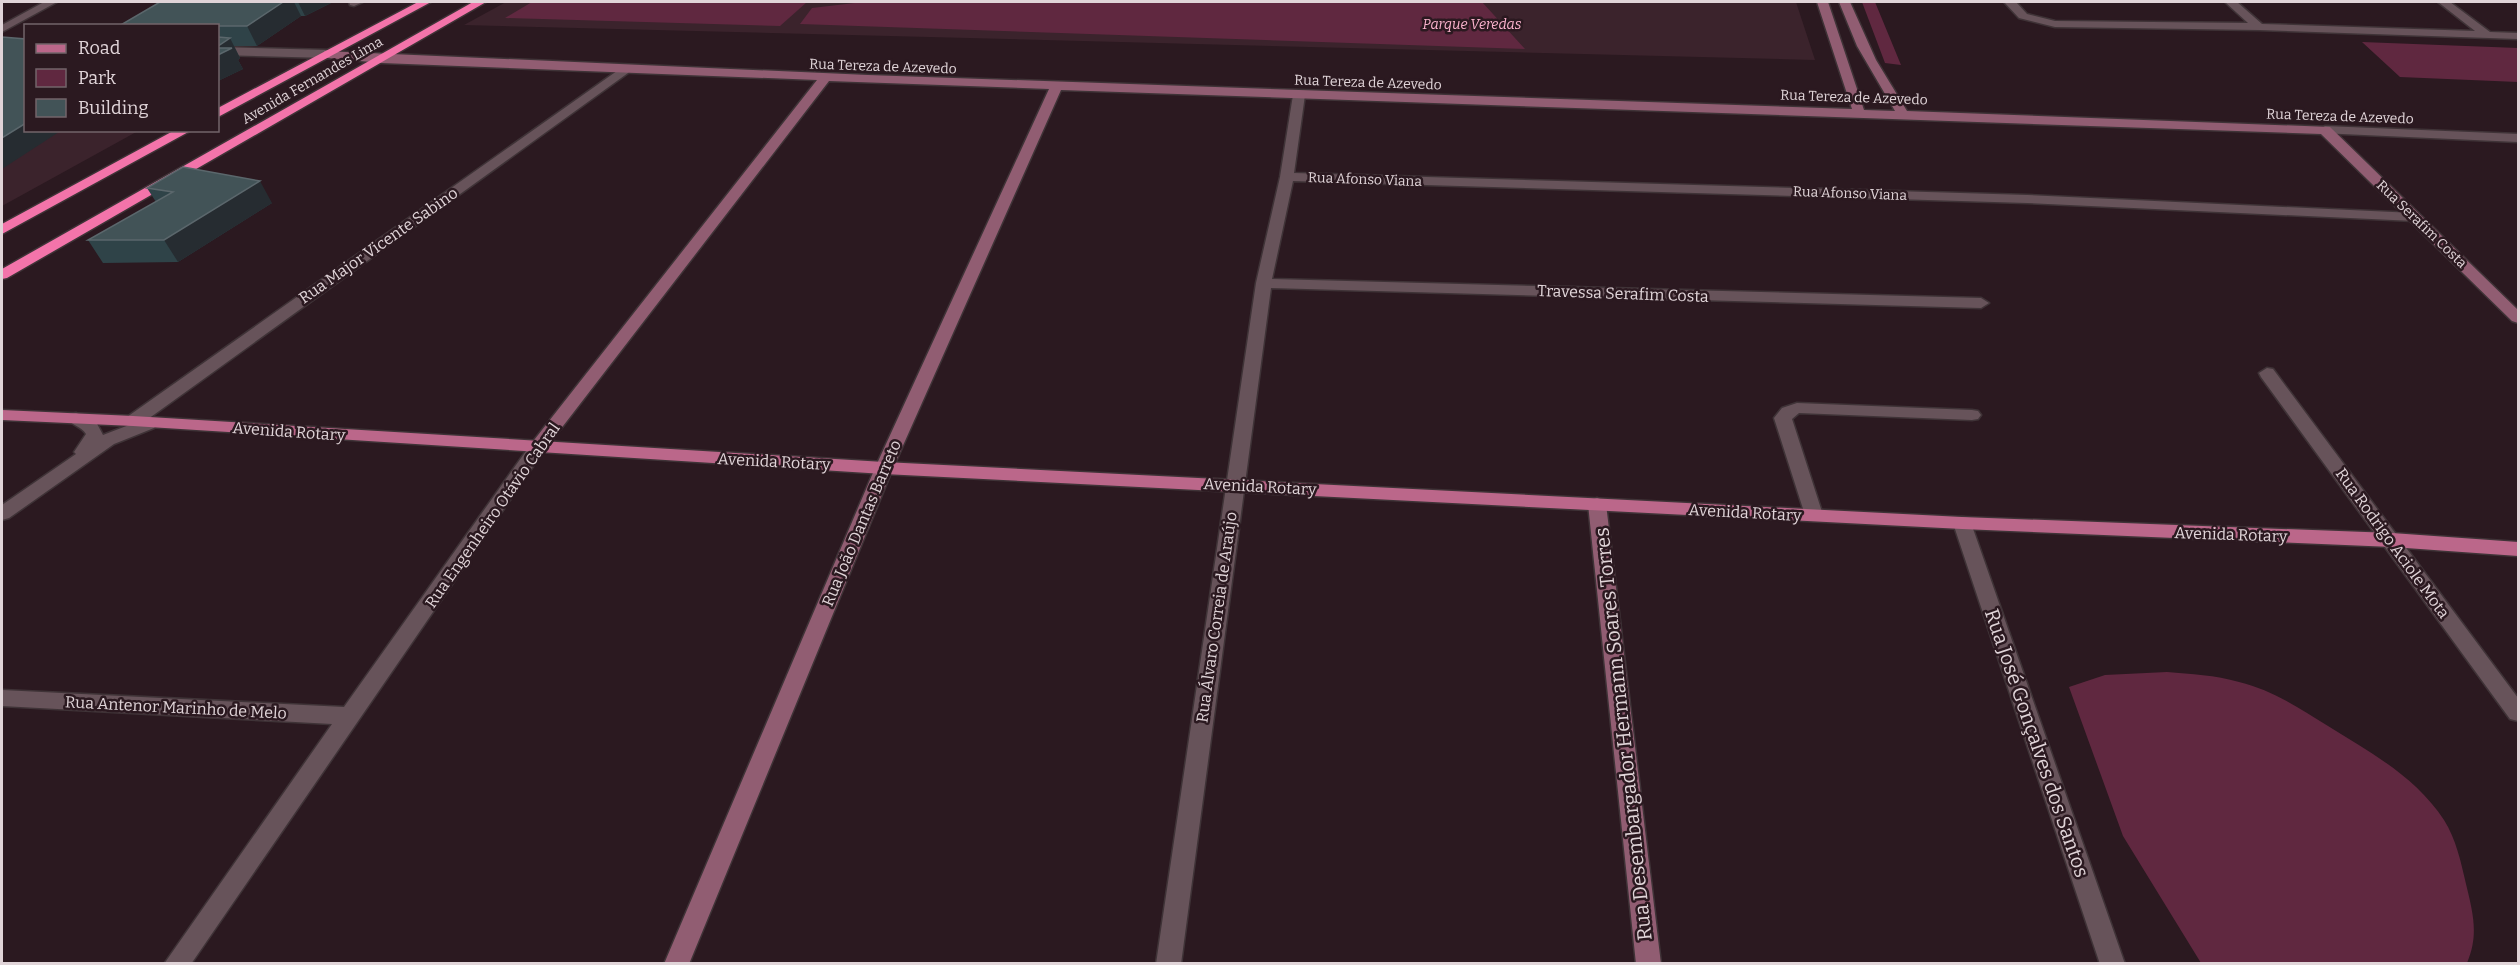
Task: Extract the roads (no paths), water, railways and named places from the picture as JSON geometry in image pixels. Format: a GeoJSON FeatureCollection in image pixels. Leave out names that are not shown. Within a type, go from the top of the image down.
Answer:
{"type":"FeatureCollection","features":[{"type":"Feature","properties":{"kind":"highway","name":"Avenida Fernandes Lima"},"geometry":{"type":"LineString","coordinates":[[219,112],[425,2]]}},
{"type":"Feature","properties":{"kind":"highway","name":"Avenida Fernandes Lima"},"geometry":{"type":"LineString","coordinates":[[2,275],[480,2]]}},
{"type":"Feature","properties":{"kind":"highway"},"geometry":{"type":"LineString","coordinates":[[2,230],[182,132]]}},
{"type":"Feature","properties":{"kind":"main road","name":"Avenida Rotary"},"geometry":{"type":"LineString","coordinates":[[2,415],[155,422],[884,468],[1234,484],[1962,523],[2392,540],[2518,549]]}},
{"type":"Feature","properties":{"kind":"street"},"geometry":{"type":"LineString","coordinates":[[2,29],[51,2]]}},
{"type":"Feature","properties":{"kind":"street"},"geometry":{"type":"LineString","coordinates":[[1822,2],[1859,112]]}},
{"type":"Feature","properties":{"kind":"street"},"geometry":{"type":"LineString","coordinates":[[1844,2],[1876,71],[1903,114]]}},
{"type":"Feature","properties":{"kind":"street"},"geometry":{"type":"LineString","coordinates":[[2010,2],[2018,12],[2030,19],[2055,24],[2259,27],[2518,36]]}},
{"type":"Feature","properties":{"kind":"street"},"geometry":{"type":"LineString","coordinates":[[2231,2],[2259,27]]}},
{"type":"Feature","properties":{"kind":"street"},"geometry":{"type":"LineString","coordinates":[[2444,2],[2490,36]]}},
{"type":"Feature","properties":{"kind":"street","name":"Rua Tereza de Azevedo"},"geometry":{"type":"LineString","coordinates":[[219,51],[328,54],[382,59],[824,79],[1859,112],[2518,138]]}},
{"type":"Feature","properties":{"kind":"street","name":"Rua Major Vicente Sabino"},"geometry":{"type":"LineString","coordinates":[[133,421],[624,70]]}},
{"type":"Feature","properties":{"kind":"street","name":"Rua Engenheiro Otávio Cabral"},"geometry":{"type":"LineString","coordinates":[[176,963],[537,447],[824,79]]}},
{"type":"Feature","properties":{"kind":"street","name":"Rua João Dantas Barreto"},"geometry":{"type":"LineString","coordinates":[[676,963],[884,468],[1056,87]]}},
{"type":"Feature","properties":{"kind":"street","name":"Rua Álvaro Correia de Araújo"},"geometry":{"type":"LineString","coordinates":[[1168,963],[1264,282],[1287,177],[1299,95]]}},
{"type":"Feature","properties":{"kind":"street","name":"Rua Serafim Costa"},"geometry":{"type":"LineString","coordinates":[[2325,130],[2518,318]]}},
{"type":"Feature","properties":{"kind":"street","name":"Rua Afonso Viana"},"geometry":{"type":"LineString","coordinates":[[1287,177],[2039,199],[2414,217]]}},
{"type":"Feature","properties":{"kind":"street","name":"Travessa Serafim Costa"},"geometry":{"type":"LineString","coordinates":[[1264,282],[1981,303]]}},
{"type":"Feature","properties":{"kind":"street","name":"Rua Rodrigo Aciole Mota"},"geometry":{"type":"LineString","coordinates":[[2267,373],[2518,713]]}},
{"type":"Feature","properties":{"kind":"street"},"geometry":{"type":"LineString","coordinates":[[1814,515],[1783,418],[1788,412],[1797,408],[1972,415]]}},
{"type":"Feature","properties":{"kind":"street"},"geometry":{"type":"LineString","coordinates":[[64,469],[85,450],[95,437],[92,427],[76,418]]}},
{"type":"Feature","properties":{"kind":"street"},"geometry":{"type":"LineString","coordinates":[[2,514],[108,440],[155,422]]}},
{"type":"Feature","properties":{"kind":"street","name":"Rua Desembargador Hermann Soares Torres"},"geometry":{"type":"LineString","coordinates":[[1598,504],[1649,963]]}},
{"type":"Feature","properties":{"kind":"street","name":"Rua José Gonçalves dos Santos"},"geometry":{"type":"LineString","coordinates":[[1962,523],[2113,963]]}},
{"type":"Feature","properties":{"kind":"street","name":"Rua Antenor Marinho de Melo"},"geometry":{"type":"LineString","coordinates":[[2,698],[351,716]]}},
{"type":"Feature","properties":{"kind":"park label","name":"Parque Veredas"},"geometry":{"type":"Point","coordinates":[1472,24]}}]}
